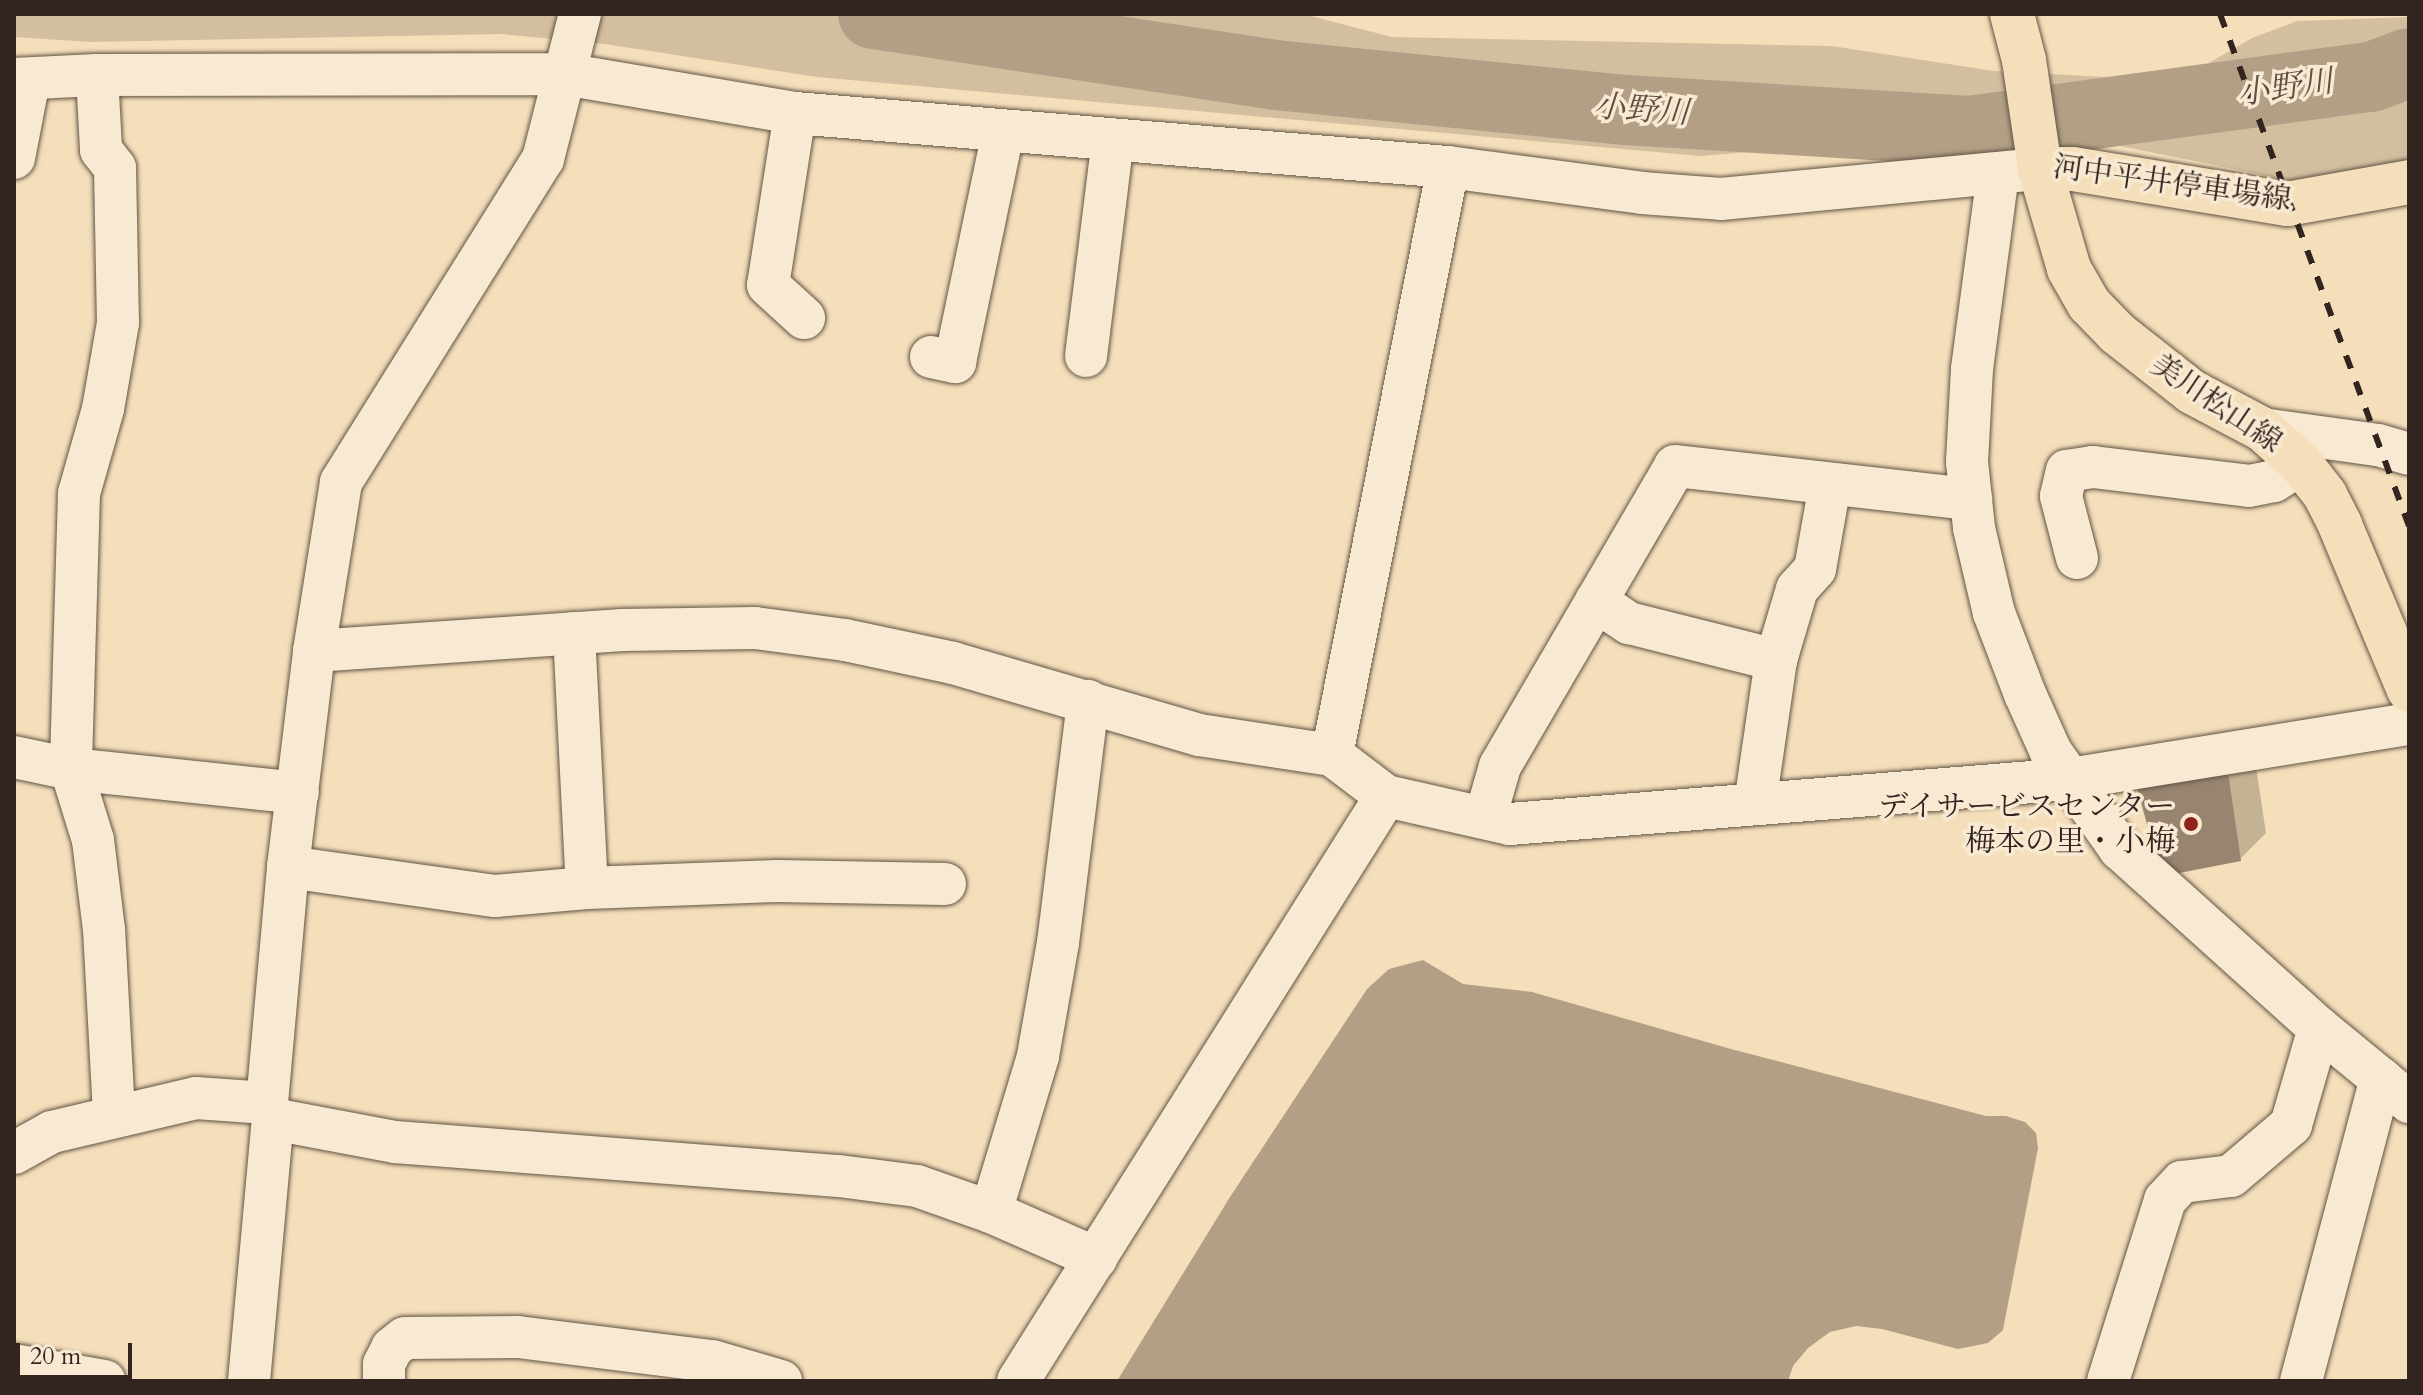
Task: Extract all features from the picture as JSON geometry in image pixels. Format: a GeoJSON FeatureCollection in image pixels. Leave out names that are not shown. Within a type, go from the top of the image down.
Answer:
{"type":"FeatureCollection","features":[{"type":"Feature","properties":{"kind":"main road","name":"河中平井停車場線"},"geometry":{"type":"LineString","coordinates":[[2012,14],[2024,60],[2025,165],[2073,169],[2287,204],[2409,182]]}},
{"type":"Feature","properties":{"kind":"main road","name":"美川松山線"},"geometry":{"type":"LineString","coordinates":[[2025,165],[2069,269],[2089,304],[2117,333],[2192,392],[2262,429],[2301,464],[2325,495],[2409,690]]}},
{"type":"Feature","properties":{"kind":"street"},"geometry":{"type":"LineString","coordinates":[[249,1381],[288,867],[314,651],[341,482],[529,186],[543,159],[580,14]]}},
{"type":"Feature","properties":{"kind":"street"},"geometry":{"type":"LineString","coordinates":[[14,158],[21,80],[97,75],[566,67],[795,113],[1448,167],[1642,193],[1721,199],[2025,165],[1972,369],[1967,462],[1971,499],[1994,613],[2025,694],[2051,752],[2120,849],[2319,1028],[2395,1090],[2301,1381]]}},
{"type":"Feature","properties":{"kind":"street"},"geometry":{"type":"LineString","coordinates":[[97,75],[101,150],[115,168],[118,323],[103,409],[79,493],[71,769],[93,840],[104,929],[114,1115]]}},
{"type":"Feature","properties":{"kind":"street"},"geometry":{"type":"LineString","coordinates":[[795,113],[768,285],[804,318]]}},
{"type":"Feature","properties":{"kind":"street"},"geometry":{"type":"LineString","coordinates":[[931,357],[955,362],[1003,132]]}},
{"type":"Feature","properties":{"kind":"street"},"geometry":{"type":"LineString","coordinates":[[1086,356],[1113,140]]}},
{"type":"Feature","properties":{"kind":"street"},"geometry":{"type":"LineString","coordinates":[[1332,755],[1448,167]]}},
{"type":"Feature","properties":{"kind":"street"},"geometry":{"type":"LineString","coordinates":[[2262,429],[2378,445],[2409,454]]}},
{"type":"Feature","properties":{"kind":"street"},"geometry":{"type":"LineString","coordinates":[[2077,558],[2061,496],[2067,471],[2093,467],[2249,486],[2274,481],[2301,464]]}},
{"type":"Feature","properties":{"kind":"street"},"geometry":{"type":"LineString","coordinates":[[1485,818],[1500,766],[1675,466],[1971,499]]}},
{"type":"Feature","properties":{"kind":"street"},"geometry":{"type":"LineString","coordinates":[[1755,804],[1776,660],[1797,589],[1815,569],[1830,485]]}},
{"type":"Feature","properties":{"kind":"street"},"geometry":{"type":"LineString","coordinates":[[1596,601],[1629,623],[1776,660]]}},
{"type":"Feature","properties":{"kind":"street"},"geometry":{"type":"LineString","coordinates":[[314,651],[574,633],[755,628],[845,640],[953,663],[1199,735],[1332,755],[1386,796],[1510,824],[2069,779],[2409,724]]}},
{"type":"Feature","properties":{"kind":"street"},"geometry":{"type":"LineString","coordinates":[[574,633],[587,888]]}},
{"type":"Feature","properties":{"kind":"street"},"geometry":{"type":"LineString","coordinates":[[991,1212],[1038,1056],[1058,943],[1088,701]]}},
{"type":"Feature","properties":{"kind":"street"},"geometry":{"type":"LineString","coordinates":[[14,757],[71,769],[298,793]]}},
{"type":"Feature","properties":{"kind":"street"},"geometry":{"type":"LineString","coordinates":[[1018,1381],[1386,796]]}},
{"type":"Feature","properties":{"kind":"street"},"geometry":{"type":"LineString","coordinates":[[288,867],[495,896],[587,888],[778,881],[945,884]]}},
{"type":"Feature","properties":{"kind":"street"},"geometry":{"type":"LineString","coordinates":[[2108,1381],[2165,1200],[2182,1182],[2231,1176],[2291,1125],[2319,1028]]}},
{"type":"Feature","properties":{"kind":"street"},"geometry":{"type":"LineString","coordinates":[[14,1153],[52,1132],[196,1098],[270,1111],[395,1142],[839,1176],[917,1186],[991,1212],[1096,1258]]}},
{"type":"Feature","properties":{"kind":"street"},"geometry":{"type":"LineString","coordinates":[[384,1381],[384,1364],[392,1348],[405,1338],[518,1337],[781,1381]]}},
{"type":"Feature","properties":{"kind":"street"},"geometry":{"type":"LineString","coordinates":[[14,1365],[105,1381]]}},
{"type":"Feature","properties":{"kind":"shaded area"},"geometry":{"type":"Polygon","coordinates":[[[14,14],[1303,14],[1392,37],[1832,46],[1994,71],[2124,78],[2202,67],[2252,38],[2297,21],[2409,17],[2409,163],[2304,183],[2075,137],[1911,139],[1701,156],[817,77],[605,44],[501,34],[91,42],[14,37],[14,14]]]}},
{"type":"Feature","properties":{"kind":"shaded area"},"geometry":{"type":"Polygon","coordinates":[[[1423,960],[1463,984],[1532,992],[1731,1049],[1986,1116],[2006,1116],[2025,1122],[2036,1133],[2038,1148],[2003,1330],[1988,1343],[1958,1349],[1882,1329],[1856,1326],[1830,1332],[1808,1348],[1793,1366],[1788,1381],[1117,1381],[1230,1197],[1367,989],[1389,969],[1423,960]]]}},
{"type":"Feature","properties":{"kind":"building","name":"デイサービスセンター 梅本の里・小梅"},"geometry":{"type":"Polygon","coordinates":[[[2228,772],[2241,861],[2174,874],[2157,862],[2137,787],[2228,772]]]}},
{"type":"Feature","properties":{"kind":"waterway","name":"小野川"},"geometry":{"type":"LineString","coordinates":[[873,14],[1275,75],[1626,110],[1969,131],[2371,77],[2409,63]]}},
{"type":"Feature","properties":{"kind":"railway"},"geometry":{"type":"LineString","coordinates":[[2220,14],[2409,526]]}},
{"type":"Feature","properties":{"kind":"place","name":"デイサービスセンター 梅本の里・小梅"},"geometry":{"type":"Point","coordinates":[2191,824]}}]}
